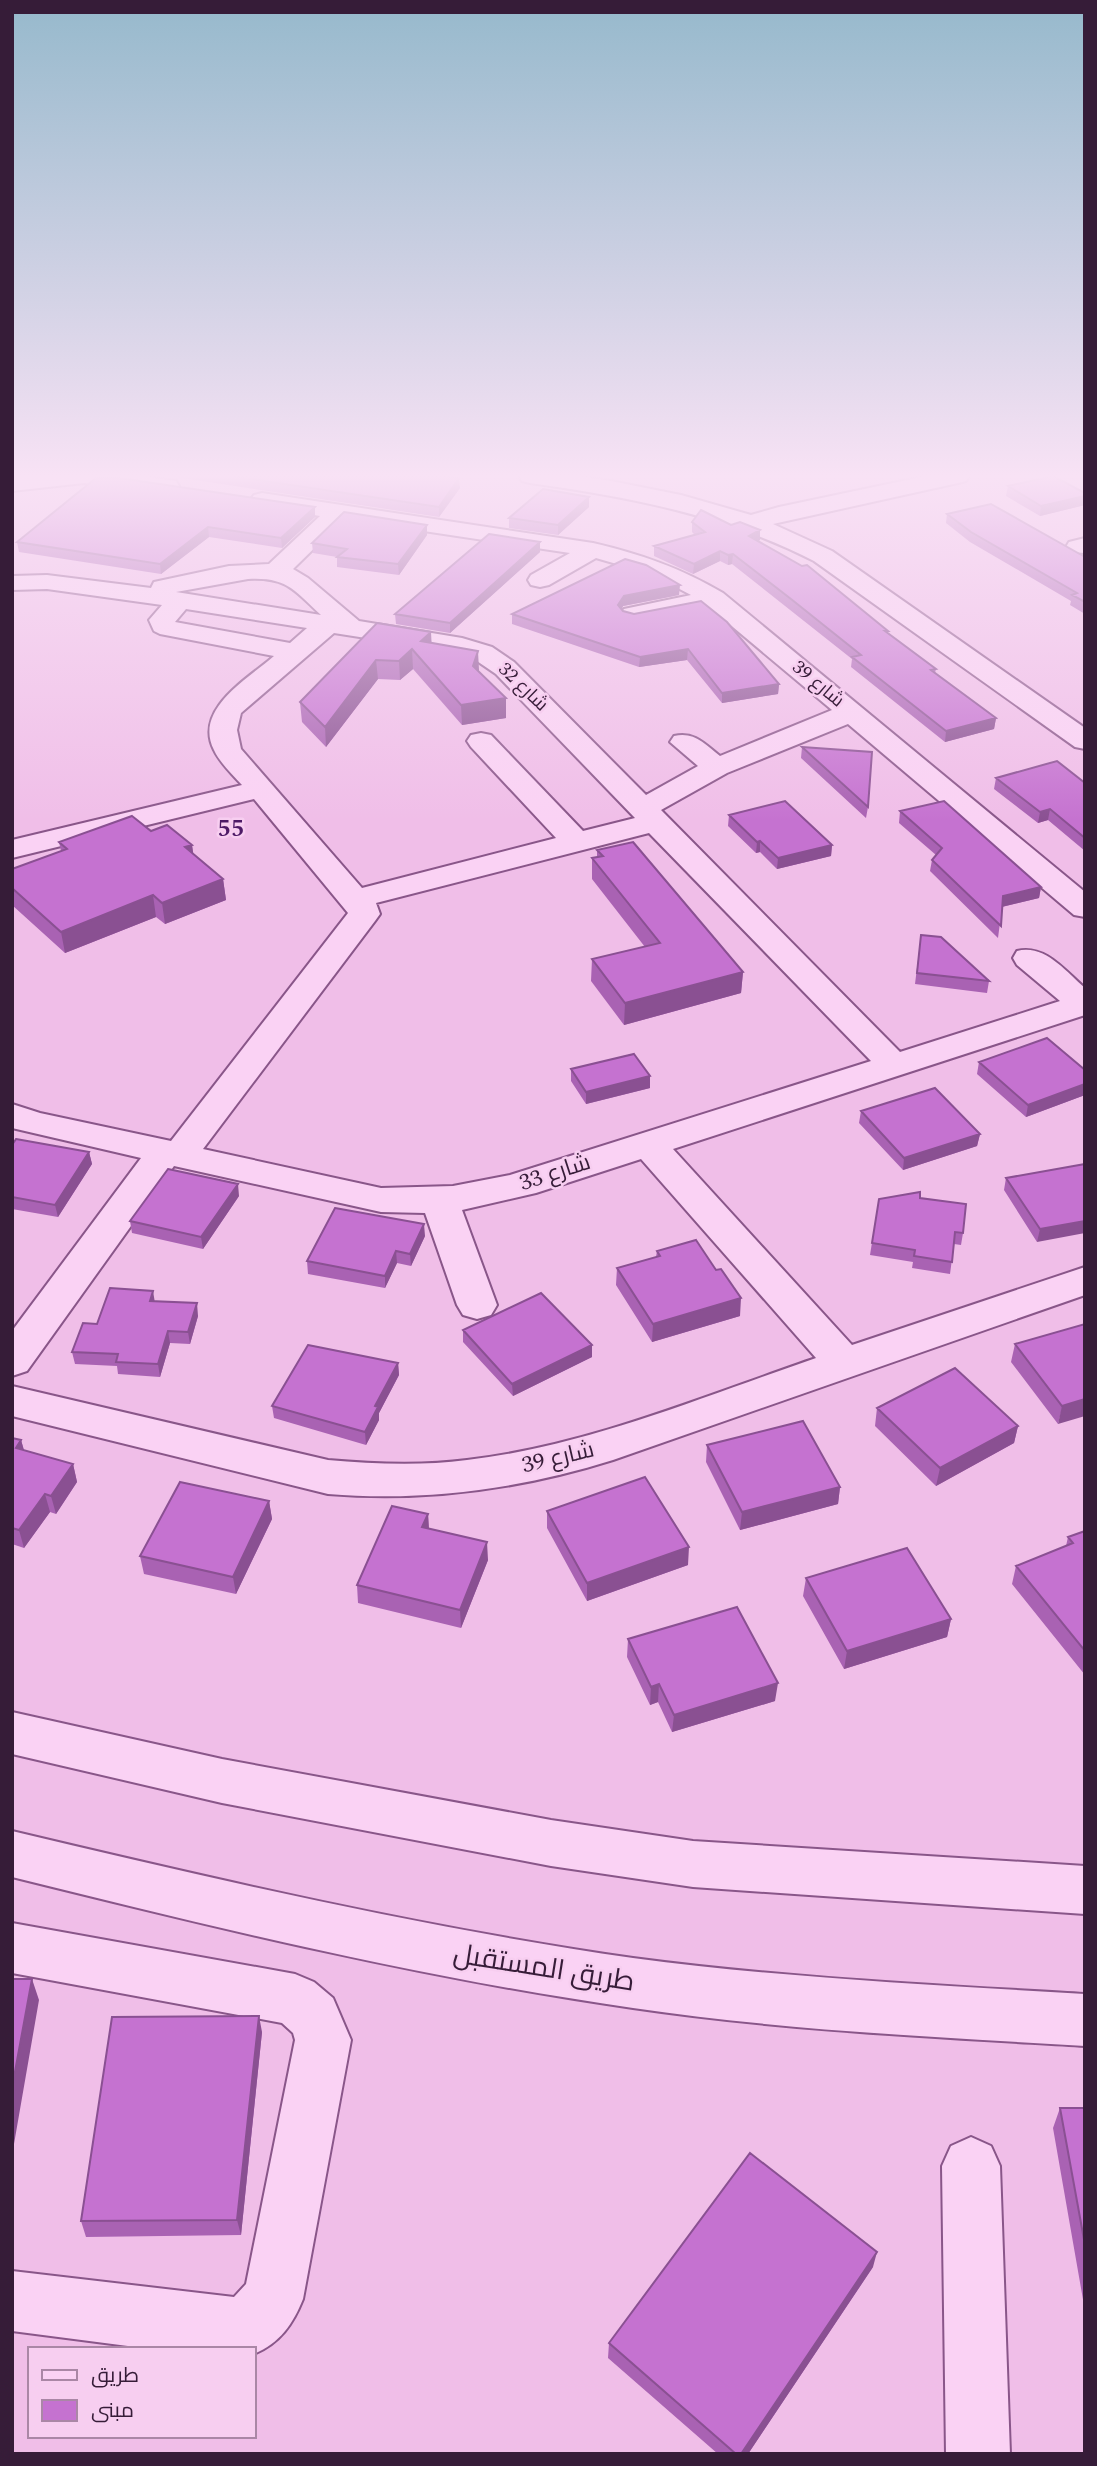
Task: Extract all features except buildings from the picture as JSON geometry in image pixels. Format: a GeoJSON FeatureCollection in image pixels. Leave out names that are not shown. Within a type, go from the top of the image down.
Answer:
{"type":"FeatureCollection","features":[{"type":"Feature","properties":{"kind":"street","name":"شارع 32"},"geometry":{"type":"LineString","coordinates":[[122,591],[453,644],[484,653],[495,660],[894,1065]]}},
{"type":"Feature","properties":{"kind":"street"},"geometry":{"type":"LineString","coordinates":[[134,593],[144,591]]}},
{"type":"Feature","properties":{"kind":"street"},"geometry":{"type":"LineString","coordinates":[[12,1361],[173,1153],[364,914],[365,910],[228,751],[222,737],[222,723],[229,709],[295,652],[339,625],[305,591]]}},
{"type":"Feature","properties":{"kind":"street","name":"شارع 39"},"geometry":{"type":"LineString","coordinates":[[702,591],[714,598],[852,712],[1085,908]]}},
{"type":"Feature","properties":{"kind":"street"},"geometry":{"type":"LineString","coordinates":[[873,591],[1085,741]]}},
{"type":"Feature","properties":{"kind":"street"},"geometry":{"type":"LineString","coordinates":[[633,614],[714,598]]}},
{"type":"Feature","properties":{"kind":"street"},"geometry":{"type":"LineString","coordinates":[[180,600],[162,620],[163,625],[169,629],[295,652]]}},
{"type":"Feature","properties":{"kind":"street"},"geometry":{"type":"LineString","coordinates":[[355,899],[576,842],[649,815],[717,767],[852,712]]}},
{"type":"Feature","properties":{"kind":"street"},"geometry":{"type":"LineString","coordinates":[[752,722],[779,742]]}},
{"type":"Feature","properties":{"kind":"street"},"geometry":{"type":"LineString","coordinates":[[481,741],[576,842]]}},
{"type":"Feature","properties":{"kind":"street"},"geometry":{"type":"LineString","coordinates":[[684,742],[717,767]]}},
{"type":"Feature","properties":{"kind":"street"},"geometry":{"type":"LineString","coordinates":[[12,849],[261,789]]}},
{"type":"Feature","properties":{"kind":"street"},"geometry":{"type":"LineString","coordinates":[[1029,958],[1084,1004]]}},
{"type":"Feature","properties":{"kind":"street","name":"شارع 33"},"geometry":{"type":"LineString","coordinates":[[12,1115],[30,1122],[381,1200],[440,1201],[497,1191],[1084,1004]]}},
{"type":"Feature","properties":{"kind":"street"},"geometry":{"type":"LineString","coordinates":[[648,1144],[846,1365]]}},
{"type":"Feature","properties":{"kind":"street"},"geometry":{"type":"LineString","coordinates":[[440,1201],[477,1305]]}},
{"type":"Feature","properties":{"kind":"street","name":"شارع 39"},"geometry":{"type":"LineString","coordinates":[[12,1401],[328,1477],[431,1480],[478,1475],[598,1449],[1085,1280]]}},
{"type":"Feature","properties":{"kind":"street"},"geometry":{"type":"LineString","coordinates":[[12,1733],[222,1781],[551,1843],[667,1860],[785,1871],[1085,1891]]}},
{"type":"Feature","properties":{"kind":"street","name":"طريق المستقبل"},"geometry":{"type":"LineString","coordinates":[[12,1854],[266,1915],[434,1950],[634,1983],[827,2005],[1085,2020]]}},
{"type":"Feature","properties":{"kind":"street"},"geometry":{"type":"LineString","coordinates":[[12,1948],[295,2000],[314,2016],[323,2040],[273,2299],[256,2319],[239,2329],[12,2301]]}},
{"type":"Feature","properties":{"kind":"street"},"geometry":{"type":"LineString","coordinates":[[971,2166],[978,2454]]}},
{"type":"Feature","properties":{"kind":"district","name":"55"},"geometry":{"type":"Point","coordinates":[231,829]}}]}
